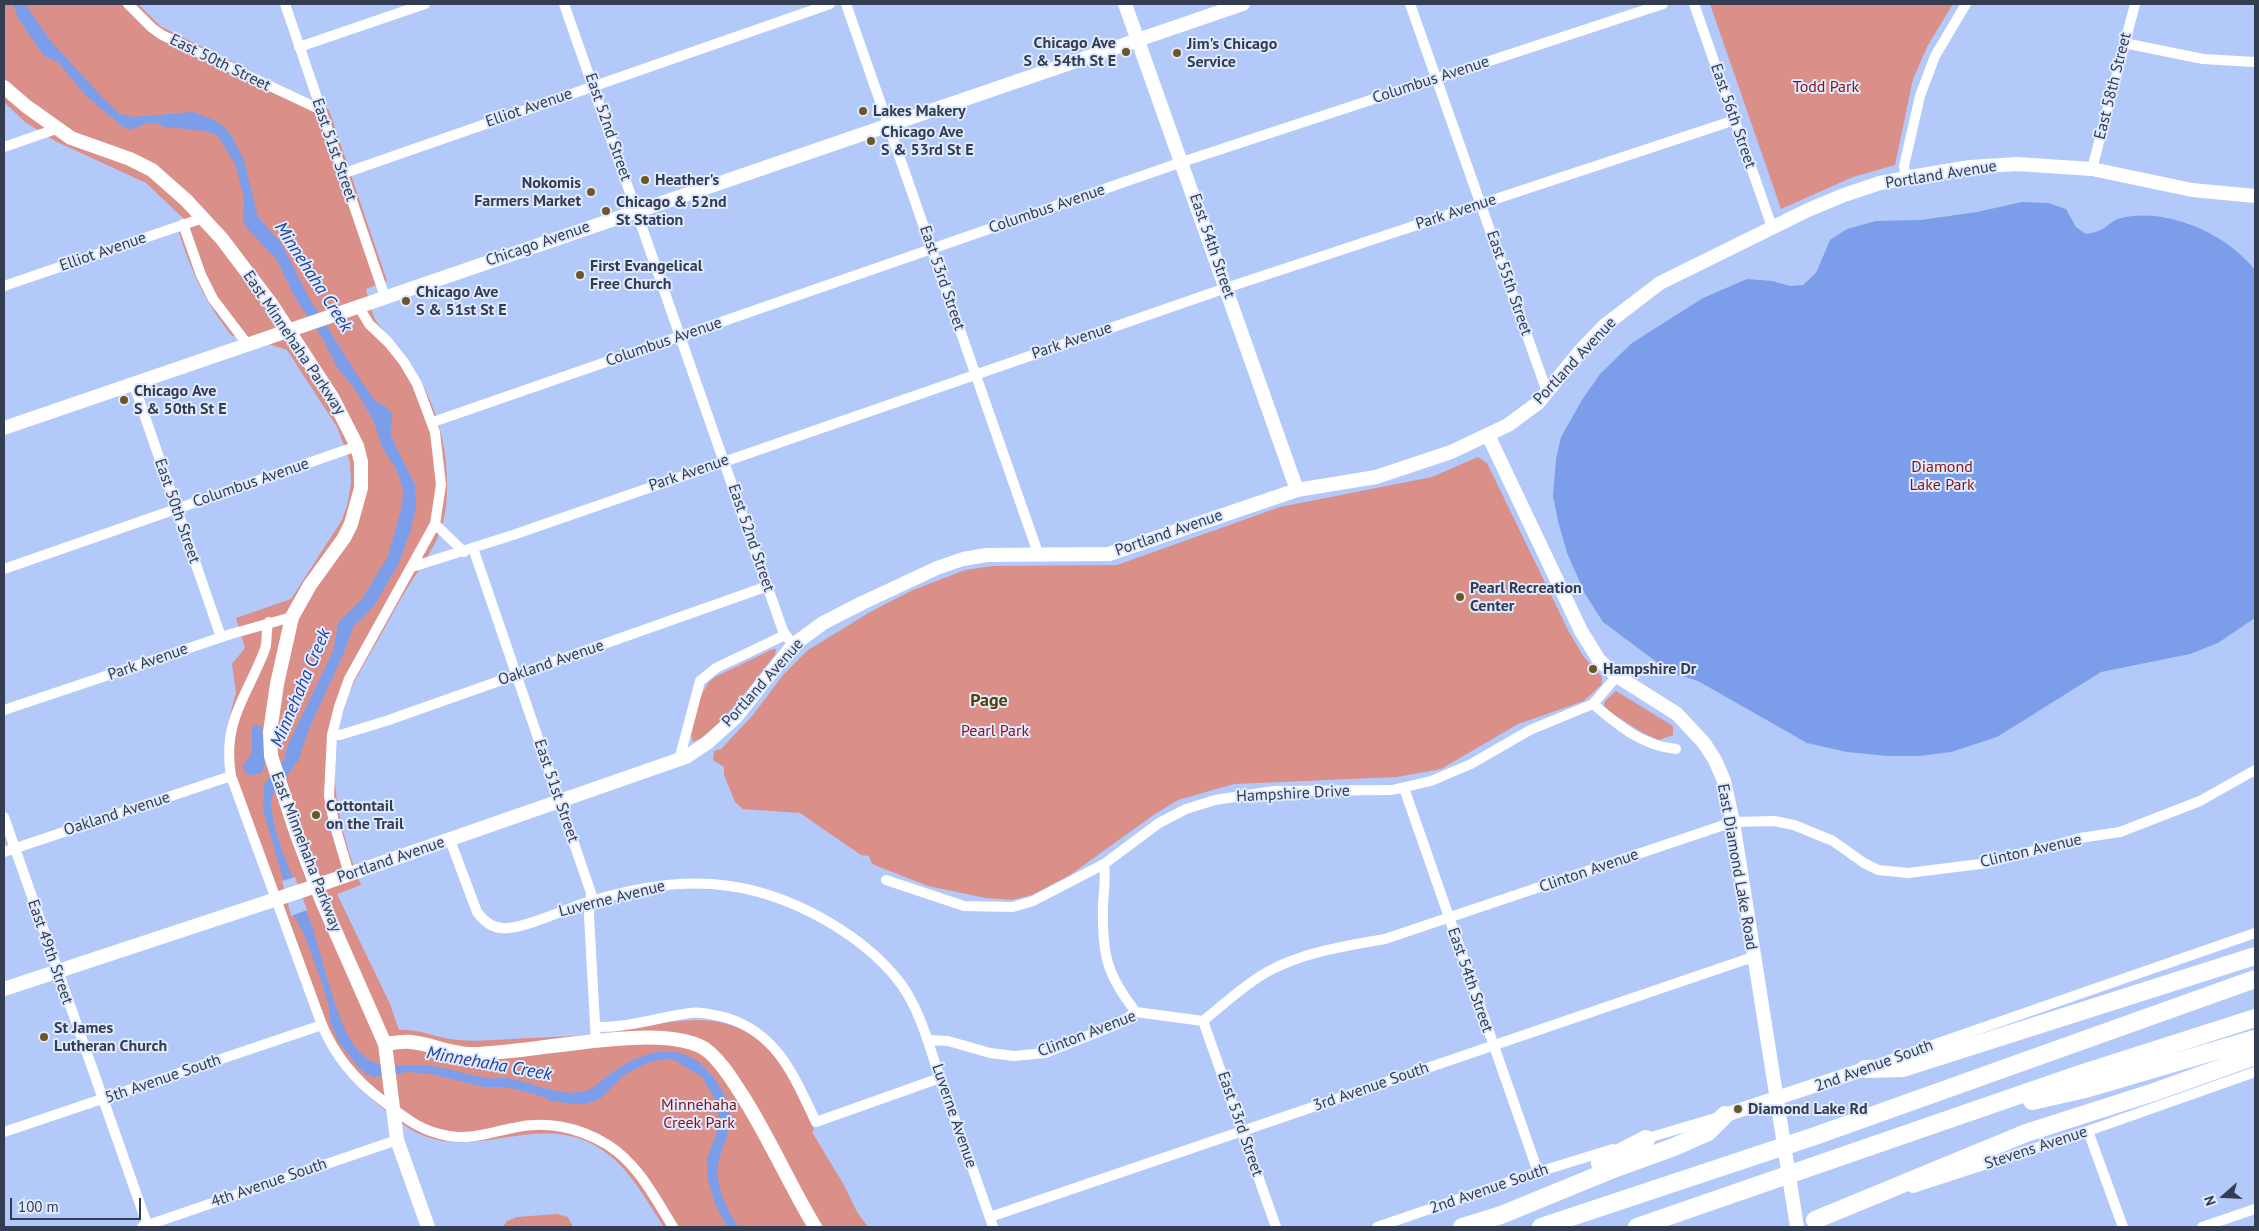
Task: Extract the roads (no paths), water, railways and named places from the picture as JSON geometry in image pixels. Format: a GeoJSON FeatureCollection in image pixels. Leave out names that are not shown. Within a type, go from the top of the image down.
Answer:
{"type":"FeatureCollection","features":[{"type":"Feature","properties":{"kind":"highway"},"geometry":{"type":"LineString","coordinates":[[1865,1069],[1904,1068],[2255,956]]}},
{"type":"Feature","properties":{"kind":"highway"},"geometry":{"type":"LineString","coordinates":[[1541,1227],[1815,1136],[2255,979]]}},
{"type":"Feature","properties":{"kind":"highway"},"geometry":{"type":"LineString","coordinates":[[1637,1227],[2080,1074],[2255,1018]]}},
{"type":"Feature","properties":{"kind":"highway"},"geometry":{"type":"LineString","coordinates":[[1949,1120],[2085,1089],[2255,1039]]}},
{"type":"Feature","properties":{"kind":"highway"},"geometry":{"type":"LineString","coordinates":[[1814,1220],[2026,1133],[2154,1092],[2255,1056]]}},
{"type":"Feature","properties":{"kind":"highway"},"geometry":{"type":"LineString","coordinates":[[1461,1227],[1501,1215],[1616,1168],[1674,1147],[1708,1132],[1726,1115]]}},
{"type":"Feature","properties":{"kind":"highway"},"geometry":{"type":"LineString","coordinates":[[1461,1227],[1609,1159],[1646,1139]]}},
{"type":"Feature","properties":{"kind":"street","name":"East 50th Street"},"geometry":{"type":"LineString","coordinates":[[128,4],[162,36],[321,110]]}},
{"type":"Feature","properties":{"kind":"street","name":"East 51st Street"},"geometry":{"type":"LineString","coordinates":[[284,4],[385,297]]}},
{"type":"Feature","properties":{"kind":"street"},"geometry":{"type":"LineString","coordinates":[[299,47],[425,4]]}},
{"type":"Feature","properties":{"kind":"street","name":"East 52nd Street"},"geometry":{"type":"LineString","coordinates":[[564,4],[768,586],[789,640]]}},
{"type":"Feature","properties":{"kind":"street","name":"Elliot Avenue"},"geometry":{"type":"LineString","coordinates":[[342,174],[830,4]]}},
{"type":"Feature","properties":{"kind":"street","name":"East 53rd Street"},"geometry":{"type":"LineString","coordinates":[[846,4],[1038,553]]}},
{"type":"Feature","properties":{"kind":"street","name":"East 54th Street"},"geometry":{"type":"LineString","coordinates":[[1125,4],[1297,490]]}},
{"type":"Feature","properties":{"kind":"street","name":"Chicago Avenue"},"geometry":{"type":"LineString","coordinates":[[4,428],[248,346],[887,124],[1243,4]]}},
{"type":"Feature","properties":{"kind":"street","name":"East 55th Street"},"geometry":{"type":"LineString","coordinates":[[1410,4],[1547,392]]}},
{"type":"Feature","properties":{"kind":"street","name":"Columbus Avenue"},"geometry":{"type":"LineString","coordinates":[[433,422],[1182,162],[1663,4]]}},
{"type":"Feature","properties":{"kind":"street","name":"East 56th Street"},"geometry":{"type":"LineString","coordinates":[[1694,4],[1772,227]]}},
{"type":"Feature","properties":{"kind":"street"},"geometry":{"type":"LineString","coordinates":[[1906,178],[1904,166],[1920,96],[1935,56],[1966,4]]}},
{"type":"Feature","properties":{"kind":"street","name":"East 58th Street"},"geometry":{"type":"LineString","coordinates":[[2092,169],[2135,4]]}},
{"type":"Feature","properties":{"kind":"street"},"geometry":{"type":"LineString","coordinates":[[2124,43],[2202,59],[2255,62]]}},
{"type":"Feature","properties":{"kind":"street","name":"East Minnehaha Parkway"},"geometry":{"type":"LineString","coordinates":[[4,87],[56,129],[71,138],[130,159],[152,170],[170,184],[203,218],[256,282],[332,397],[357,446],[361,462],[361,488],[351,524],[344,538],[310,585],[292,617],[277,684],[270,732],[271,756],[312,888],[386,1051]]}},
{"type":"Feature","properties":{"kind":"street","name":"Park Avenue"},"geometry":{"type":"LineString","coordinates":[[412,568],[1226,288],[1735,120]]}},
{"type":"Feature","properties":{"kind":"street"},"geometry":{"type":"LineString","coordinates":[[4,147],[56,129]]}},
{"type":"Feature","properties":{"kind":"street","name":"Portland Avenue"},"geometry":{"type":"LineString","coordinates":[[4,989],[312,888],[559,800],[679,760],[707,743],[736,717],[789,640],[937,568],[964,559],[987,555],[1038,553],[1110,554],[1297,490],[1376,477],[1451,452],[1488,435],[1527,411],[1547,392],[1581,350],[1605,325],[1660,283],[1772,227],[1844,195],[1880,183],[1906,178],[1970,167],[2017,164],[2092,169],[2192,190],[2255,196]]}},
{"type":"Feature","properties":{"kind":"street","name":"Elliot Avenue"},"geometry":{"type":"LineString","coordinates":[[4,286],[203,218]]}},
{"type":"Feature","properties":{"kind":"street"},"geometry":{"type":"LineString","coordinates":[[182,224],[201,275],[213,299],[248,346]]}},
{"type":"Feature","properties":{"kind":"street"},"geometry":{"type":"LineString","coordinates":[[359,307],[368,324],[388,342],[404,362],[417,384],[433,422],[440,458],[441,485],[435,524]]}},
{"type":"Feature","properties":{"kind":"street","name":"East 50th Street"},"geometry":{"type":"LineString","coordinates":[[134,385],[220,638]]}},
{"type":"Feature","properties":{"kind":"street","name":"East Diamond Lake Road"},"geometry":{"type":"LineString","coordinates":[[1488,435],[1581,631],[1599,660],[1617,676],[1677,714],[1704,743],[1716,760],[1724,780],[1733,822],[1795,1224]]}},
{"type":"Feature","properties":{"kind":"street","name":"Columbus Avenue"},"geometry":{"type":"LineString","coordinates":[[4,569],[357,446]]}},
{"type":"Feature","properties":{"kind":"street","name":"East 51st Street"},"geometry":{"type":"LineString","coordinates":[[435,524],[468,550],[516,675],[591,893],[589,916],[596,1042]]}},
{"type":"Feature","properties":{"kind":"street","name":"East Minnehaha Parkway"},"geometry":{"type":"LineString","coordinates":[[349,874],[334,823],[329,796],[332,735],[349,679],[435,524]]}},
{"type":"Feature","properties":{"kind":"street","name":"Oakland Avenue"},"geometry":{"type":"LineString","coordinates":[[332,735],[340,735],[386,721],[768,586]]}},
{"type":"Feature","properties":{"kind":"street","name":"Park Avenue"},"geometry":{"type":"LineString","coordinates":[[4,710],[269,622],[292,617]]}},
{"type":"Feature","properties":{"kind":"street"},"geometry":{"type":"LineString","coordinates":[[269,622],[266,647],[232,722],[228,762],[231,776],[279,899],[322,1025],[335,1050],[347,1067],[394,1110],[415,1125],[450,1136],[478,1136],[536,1124],[568,1128],[589,1135],[608,1145],[625,1158],[640,1175],[673,1227]]}},
{"type":"Feature","properties":{"kind":"street"},"geometry":{"type":"LineString","coordinates":[[679,760],[700,681],[716,668],[789,640]]}},
{"type":"Feature","properties":{"kind":"street","name":"Hampshire Drive"},"geometry":{"type":"LineString","coordinates":[[886,880],[964,906],[1013,907],[1052,893],[1104,864],[1159,823],[1186,809],[1215,800],[1274,791],[1404,788],[1450,774],[1530,730],[1593,704],[1617,676]]}},
{"type":"Feature","properties":{"kind":"street"},"geometry":{"type":"LineString","coordinates":[[1593,704],[1622,729],[1658,748],[1676,749]]}},
{"type":"Feature","properties":{"kind":"street","name":"Clinton Avenue"},"geometry":{"type":"LineString","coordinates":[[928,1040],[948,1041],[990,1053],[1014,1056],[1046,1053],[1118,1024],[1136,1012],[1203,1021],[1245,987],[1290,961],[1349,945],[1385,940],[1733,822],[1774,822],[1794,825],[1834,841],[1864,863],[1878,870],[1908,873],[1988,863],[2070,841],[2120,832],[2200,801],[2255,770]]}},
{"type":"Feature","properties":{"kind":"street","name":"Oakland Avenue"},"geometry":{"type":"LineString","coordinates":[[4,852],[231,776]]}},
{"type":"Feature","properties":{"kind":"street","name":"East 54th Street"},"geometry":{"type":"LineString","coordinates":[[1404,788],[1538,1172]]}},
{"type":"Feature","properties":{"kind":"street","name":"East 49th Street"},"geometry":{"type":"LineString","coordinates":[[4,817],[145,1227]]}},
{"type":"Feature","properties":{"kind":"street","name":"Luverne Avenue"},"geometry":{"type":"LineString","coordinates":[[450,840],[477,912],[490,926],[508,928],[591,901],[649,887],[706,883],[735,886],[763,892],[790,902],[855,937],[872,952],[905,990],[913,1003],[928,1040],[993,1227]]}},
{"type":"Feature","properties":{"kind":"street"},"geometry":{"type":"LineString","coordinates":[[1104,864],[1106,878],[1103,918],[1104,953],[1112,976],[1136,1012]]}},
{"type":"Feature","properties":{"kind":"street","name":"2nd Avenue South"},"geometry":{"type":"LineString","coordinates":[[1377,1227],[1538,1172],[1726,1115],[1778,1104],[1865,1069],[2255,933]]}},
{"type":"Feature","properties":{"kind":"street","name":"3rd Avenue South"},"geometry":{"type":"LineString","coordinates":[[990,1217],[1753,957]]}},
{"type":"Feature","properties":{"kind":"street"},"geometry":{"type":"LineString","coordinates":[[596,1027],[642,1022],[693,1012],[711,1014],[744,1025],[759,1033],[779,1053],[816,1122],[940,1078]]}},
{"type":"Feature","properties":{"kind":"street","name":"East 53rd Street"},"geometry":{"type":"LineString","coordinates":[[1203,1021],[1276,1227]]}},
{"type":"Feature","properties":{"kind":"street","name":"5th Avenue South"},"geometry":{"type":"LineString","coordinates":[[4,1132],[322,1025]]}},
{"type":"Feature","properties":{"kind":"street"},"geometry":{"type":"LineString","coordinates":[[428,1227],[397,1140],[386,1051],[411,1042],[452,1052],[481,1054],[641,1037],[666,1037],[687,1041],[708,1052],[736,1085],[762,1127],[816,1227]]}},
{"type":"Feature","properties":{"kind":"street","name":"Stevens Avenue"},"geometry":{"type":"LineString","coordinates":[[1814,1220],[2088,1131],[2255,1072]]}},
{"type":"Feature","properties":{"kind":"street"},"geometry":{"type":"LineString","coordinates":[[2088,1131],[2123,1227]]}},
{"type":"Feature","properties":{"kind":"street","name":"4th Avenue South"},"geometry":{"type":"LineString","coordinates":[[145,1227],[397,1140]]}},
{"type":"Feature","properties":{"kind":"street"},"geometry":{"type":"LineString","coordinates":[[2202,1227],[2255,1210]]}},
{"type":"Feature","properties":{"kind":"street"},"geometry":{"type":"LineString","coordinates":[[1795,1224],[1814,1220]]}},
{"type":"Feature","properties":{"kind":"water","name":"Minnehaha Creek"},"geometry":{"type":"Polygon","coordinates":[[[13,4],[25,4],[50,40],[120,114],[134,117],[194,112],[218,122],[230,133],[244,160],[258,217],[281,243],[309,298],[361,381],[376,402],[384,405],[392,414],[391,436],[415,485],[416,508],[411,529],[399,563],[375,604],[354,625],[345,650],[309,729],[298,761],[271,797],[272,813],[281,847],[313,929],[336,1005],[349,1038],[364,1056],[374,1063],[382,1065],[432,1066],[487,1078],[509,1078],[555,1091],[572,1093],[585,1091],[593,1087],[619,1067],[652,1053],[675,1052],[686,1055],[703,1066],[716,1080],[728,1105],[730,1123],[719,1161],[718,1174],[723,1198],[730,1214],[739,1227],[727,1227],[715,1204],[707,1176],[707,1158],[720,1124],[716,1101],[702,1077],[674,1060],[665,1059],[647,1063],[624,1075],[600,1099],[586,1104],[572,1104],[552,1101],[538,1095],[506,1087],[484,1087],[431,1074],[408,1072],[376,1077],[366,1074],[360,1069],[338,1041],[330,1021],[329,1007],[323,986],[305,936],[294,916],[263,810],[264,784],[284,760],[287,747],[333,651],[338,623],[362,599],[388,556],[402,506],[403,490],[397,471],[382,447],[374,422],[355,389],[337,367],[323,339],[294,296],[277,260],[245,226],[243,221],[244,198],[235,164],[218,136],[206,131],[165,127],[156,123],[149,123],[129,130],[123,127],[85,95],[58,62],[43,55],[18,18],[13,4]]]}},
{"type":"Feature","properties":{"kind":"water","name":"Diamond Lake Park"},"geometry":{"type":"Polygon","coordinates":[[[2022,202],[2048,203],[2066,209],[2076,227],[2086,234],[2101,230],[2113,221],[2121,218],[2157,216],[2176,220],[2195,226],[2229,245],[2255,270],[2255,618],[2218,643],[2190,654],[2101,672],[1997,737],[1951,752],[1919,756],[1888,756],[1847,752],[1807,743],[1698,681],[1670,672],[1603,622],[1585,594],[1567,553],[1553,496],[1556,459],[1561,437],[1582,400],[1600,374],[1632,343],[1703,298],[1747,279],[1772,281],[1790,286],[1803,285],[1816,273],[1830,240],[1847,229],[1876,221],[1921,220],[1977,212],[2022,202]]]}},
{"type":"Feature","properties":{"kind":"water"},"geometry":{"type":"Polygon","coordinates":[[[256,725],[262,726],[265,763],[262,773],[251,776],[245,772],[243,765],[252,753],[252,727],[256,725]]]}},
{"type":"Feature","properties":{"kind":"place","name":"Chicago Ave S & 54th St E"},"geometry":{"type":"Point","coordinates":[1126,52]}},
{"type":"Feature","properties":{"kind":"place","name":"Jim's Chicago Service"},"geometry":{"type":"Point","coordinates":[1177,53]}},
{"type":"Feature","properties":{"kind":"place","name":"Lakes Makery"},"geometry":{"type":"Point","coordinates":[863,111]}},
{"type":"Feature","properties":{"kind":"place","name":"Chicago Ave S & 53rd St E"},"geometry":{"type":"Point","coordinates":[871,141]}},
{"type":"Feature","properties":{"kind":"place","name":"Heather's"},"geometry":{"type":"Point","coordinates":[645,180]}},
{"type":"Feature","properties":{"kind":"place","name":"Nokomis Farmers Market"},"geometry":{"type":"Point","coordinates":[591,192]}},
{"type":"Feature","properties":{"kind":"place","name":"Chicago & 52nd St Station"},"geometry":{"type":"Point","coordinates":[606,211]}},
{"type":"Feature","properties":{"kind":"place","name":"First Evangelical Free Church"},"geometry":{"type":"Point","coordinates":[580,275]}},
{"type":"Feature","properties":{"kind":"place","name":"Chicago Ave S & 51st St E"},"geometry":{"type":"Point","coordinates":[406,301]}},
{"type":"Feature","properties":{"kind":"place","name":"Chicago Ave S & 50th St E"},"geometry":{"type":"Point","coordinates":[124,400]}},
{"type":"Feature","properties":{"kind":"place","name":"Pearl Recreation Center"},"geometry":{"type":"Point","coordinates":[1460,597]}},
{"type":"Feature","properties":{"kind":"place","name":"Hampshire Dr"},"geometry":{"type":"Point","coordinates":[1593,669]}},
{"type":"Feature","properties":{"kind":"place","name":"Cottontail on the Trail"},"geometry":{"type":"Point","coordinates":[316,815]}},
{"type":"Feature","properties":{"kind":"place","name":"St James Lutheran Church"},"geometry":{"type":"Point","coordinates":[44,1037]}},
{"type":"Feature","properties":{"kind":"place","name":"Diamond Lake Rd"},"geometry":{"type":"Point","coordinates":[1738,1109]}},
{"type":"Feature","properties":{"kind":"district","name":"Page"},"geometry":{"type":"Point","coordinates":[989,701]}},
{"type":"Feature","properties":{"kind":"park label","name":"Todd Park"},"geometry":{"type":"Point","coordinates":[1826,87]}},
{"type":"Feature","properties":{"kind":"park label","name":"Pearl Park"},"geometry":{"type":"Point","coordinates":[995,731]}},
{"type":"Feature","properties":{"kind":"park label","name":"Minnehaha Creek Park"},"geometry":{"type":"Point","coordinates":[699,1114]}}]}
